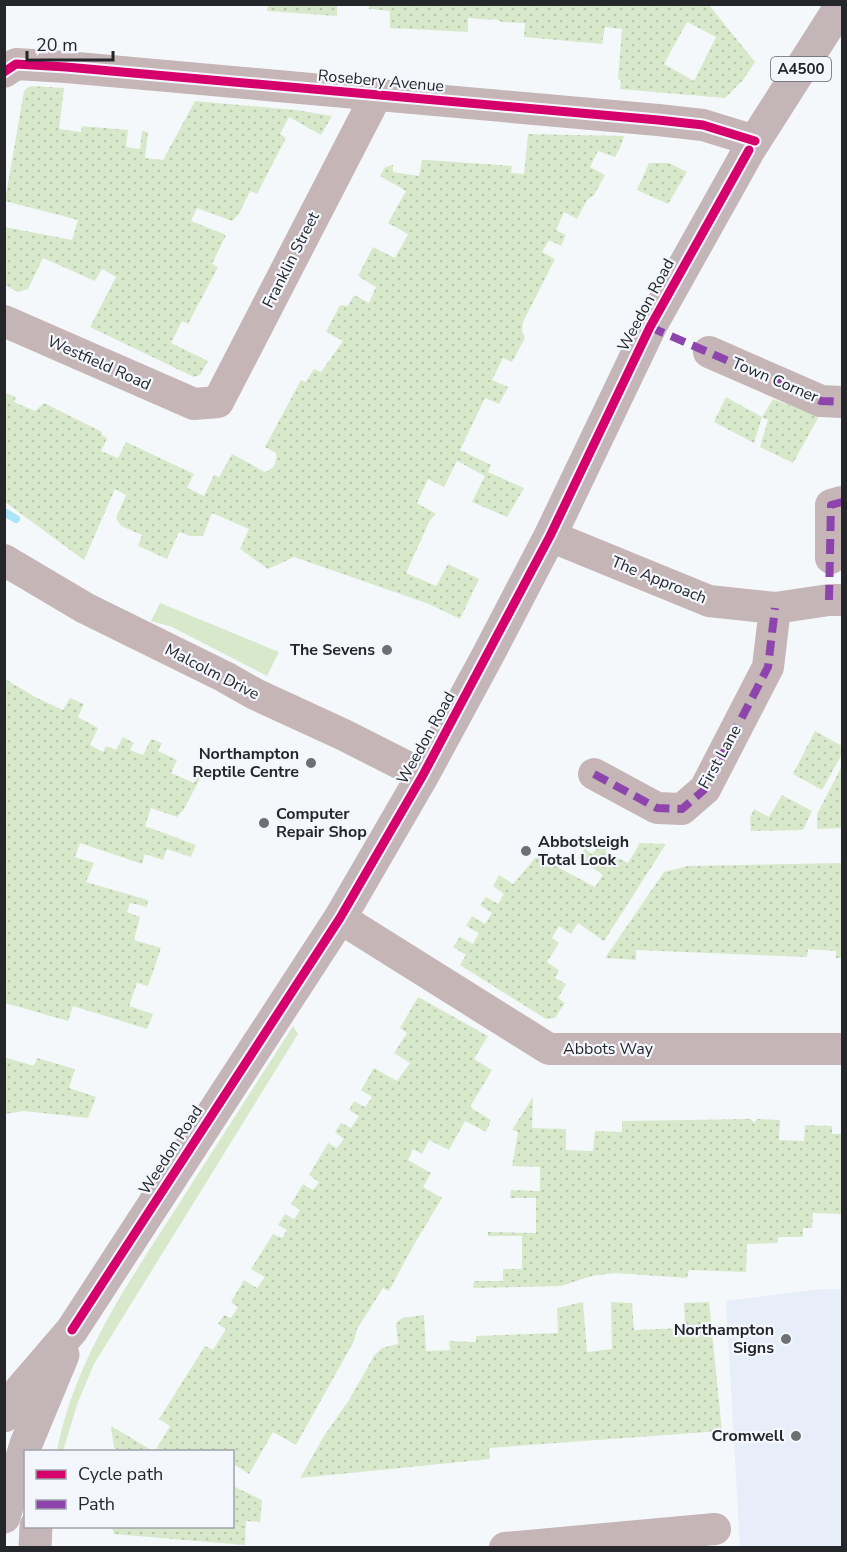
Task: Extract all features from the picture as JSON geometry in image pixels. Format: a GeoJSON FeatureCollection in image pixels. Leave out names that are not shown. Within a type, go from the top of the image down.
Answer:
{"type":"FeatureCollection","features":[{"type":"Feature","properties":{"kind":"main road","name":"Weedon Road"},"geometry":{"type":"LineString","coordinates":[[7,1408],[72,1330],[340,918],[423,775],[550,536],[650,327],[755,141],[842,4]]}},
{"type":"Feature","properties":{"kind":"main road","name":"Weedon Road"},"geometry":{"type":"LineString","coordinates":[[45,1450],[56,1409],[72,1330]]}},
{"type":"Feature","properties":{"kind":"main road"},"geometry":{"type":"LineString","coordinates":[[24,1450],[72,1330]]}},
{"type":"Feature","properties":{"kind":"main road"},"geometry":{"type":"LineString","coordinates":[[4,1517],[24,1451]]}},
{"type":"Feature","properties":{"kind":"main road"},"geometry":{"type":"LineString","coordinates":[[35,1548],[36,1528]]}},
{"type":"Feature","properties":{"kind":"street","name":"Rosebery Avenue"},"geometry":{"type":"LineString","coordinates":[[4,72],[16,64],[66,67],[703,125],[755,141]]}},
{"type":"Feature","properties":{"kind":"street","name":"Franklin Street"},"geometry":{"type":"LineString","coordinates":[[194,404],[218,402],[376,96]]}},
{"type":"Feature","properties":{"kind":"street","name":"Westfield Road"},"geometry":{"type":"LineString","coordinates":[[4,321],[194,404]]}},
{"type":"Feature","properties":{"kind":"street","name":"Town Corner"},"geometry":{"type":"LineString","coordinates":[[709,352],[820,401],[843,402]]}},
{"type":"Feature","properties":{"kind":"street"},"geometry":{"type":"LineString","coordinates":[[831,558],[831,505],[843,502]]}},
{"type":"Feature","properties":{"kind":"street","name":"The Approach"},"geometry":{"type":"LineString","coordinates":[[550,536],[709,602],[775,608],[843,600]]}},
{"type":"Feature","properties":{"kind":"street","name":"Malcolm Drive"},"geometry":{"type":"LineString","coordinates":[[4,560],[85,608],[423,775]]}},
{"type":"Feature","properties":{"kind":"street","name":"First Lane"},"geometry":{"type":"LineString","coordinates":[[594,774],[657,808],[682,809],[705,789],[768,667],[775,608]]}},
{"type":"Feature","properties":{"kind":"street","name":"Abbots Way"},"geometry":{"type":"LineString","coordinates":[[340,918],[549,1049],[843,1049]]}},
{"type":"Feature","properties":{"kind":"street"},"geometry":{"type":"LineString","coordinates":[[505,1548],[715,1529]]}},
{"type":"Feature","properties":{"kind":"shaded area"},"geometry":{"type":"Polygon","coordinates":[[[821,1289],[842,1289],[842,1547],[740,1547],[726,1301],[821,1289]]]}},
{"type":"Feature","properties":{"kind":"green space"},"geometry":{"type":"Polygon","coordinates":[[[268,5],[337,5],[337,16],[267,11],[268,5]]]}},
{"type":"Feature","properties":{"kind":"green space"},"geometry":{"type":"Polygon","coordinates":[[[369,5],[709,5],[755,62],[743,80],[725,98],[620,89],[621,80],[618,79],[622,29],[605,27],[602,44],[524,37],[525,23],[502,22],[495,19],[468,18],[468,32],[390,28],[390,11],[369,9],[369,5]],[[687,22],[664,64],[694,81],[716,37],[687,22]]]}},
{"type":"Feature","properties":{"kind":"green space"},"geometry":{"type":"Polygon","coordinates":[[[30,86],[64,88],[59,129],[81,132],[82,126],[128,130],[126,147],[140,149],[142,131],[148,132],[145,158],[163,160],[195,101],[296,110],[332,116],[321,135],[289,117],[280,134],[286,138],[257,194],[250,191],[239,214],[232,221],[197,208],[191,221],[226,235],[212,264],[218,267],[188,324],[182,321],[171,343],[208,361],[200,375],[194,377],[90,327],[116,277],[102,269],[95,281],[43,258],[28,289],[18,292],[5,285],[5,227],[72,240],[78,220],[5,201],[24,91],[30,86]]]}},
{"type":"Feature","properties":{"kind":"green space"},"geometry":{"type":"Polygon","coordinates":[[[528,134],[624,136],[615,157],[598,151],[590,167],[605,175],[594,195],[587,200],[577,219],[564,212],[556,230],[566,235],[561,246],[549,240],[542,252],[555,259],[523,322],[522,331],[525,338],[512,362],[503,358],[492,380],[508,387],[499,404],[485,398],[460,450],[491,465],[488,472],[524,488],[507,517],[472,502],[485,476],[457,461],[444,487],[428,479],[417,503],[436,514],[430,520],[406,573],[436,586],[448,564],[479,579],[460,619],[429,604],[294,557],[268,569],[240,549],[249,529],[212,513],[203,536],[190,536],[179,532],[167,559],[138,546],[142,535],[121,526],[116,518],[126,495],[115,489],[84,560],[5,502],[5,393],[16,397],[14,402],[35,411],[44,403],[102,432],[102,435],[107,438],[101,451],[118,458],[126,442],[194,474],[187,488],[204,496],[214,475],[219,477],[232,454],[265,472],[271,469],[275,463],[276,453],[265,447],[301,380],[306,382],[314,369],[321,372],[343,341],[326,332],[340,305],[348,306],[354,295],[369,303],[376,287],[358,276],[373,247],[395,258],[408,234],[388,223],[406,191],[380,176],[385,167],[393,165],[393,172],[419,176],[422,160],[427,160],[512,166],[511,173],[524,174],[528,134]]]}},
{"type":"Feature","properties":{"kind":"green space"},"geometry":{"type":"Polygon","coordinates":[[[649,163],[669,163],[687,172],[668,204],[637,190],[649,163]]]}},
{"type":"Feature","properties":{"kind":"green space"},"geometry":{"type":"Polygon","coordinates":[[[726,397],[762,417],[754,443],[714,422],[726,397]]]}},
{"type":"Feature","properties":{"kind":"green space"},"geometry":{"type":"Polygon","coordinates":[[[773,399],[819,416],[793,463],[760,447],[768,420],[762,417],[773,399]]]}},
{"type":"Feature","properties":{"kind":"green space"},"geometry":{"type":"Polygon","coordinates":[[[160,603],[279,652],[267,676],[172,627],[151,621],[160,603]]]}},
{"type":"Feature","properties":{"kind":"green space"},"geometry":{"type":"Polygon","coordinates":[[[5,679],[63,710],[70,698],[84,704],[78,717],[98,728],[90,745],[103,752],[106,746],[116,750],[123,737],[134,743],[130,750],[143,755],[151,739],[162,743],[158,751],[177,760],[171,773],[194,783],[201,769],[204,771],[184,809],[177,817],[151,808],[145,826],[196,845],[191,857],[167,849],[163,860],[145,854],[142,864],[80,843],[75,857],[94,863],[86,882],[148,900],[147,907],[130,903],[127,912],[140,917],[134,940],[161,948],[148,986],[137,983],[129,1006],[153,1014],[147,1029],[73,1006],[68,1021],[5,1003],[5,679]]]}},
{"type":"Feature","properties":{"kind":"green space"},"geometry":{"type":"Polygon","coordinates":[[[815,731],[842,746],[842,754],[822,790],[793,774],[815,731]]]}},
{"type":"Feature","properties":{"kind":"green space"},"geometry":{"type":"Polygon","coordinates":[[[842,766],[842,828],[817,829],[817,814],[842,766]]]}},
{"type":"Feature","properties":{"kind":"green space"},"geometry":{"type":"Polygon","coordinates":[[[782,795],[812,811],[803,830],[751,831],[750,818],[754,809],[769,817],[782,795]]]}},
{"type":"Feature","properties":{"kind":"green space"},"geometry":{"type":"Polygon","coordinates":[[[605,839],[609,839],[606,852],[628,863],[640,843],[666,844],[604,941],[578,923],[571,934],[559,926],[552,938],[559,943],[547,962],[559,970],[555,978],[566,984],[558,998],[565,1003],[555,1018],[546,1019],[460,965],[466,955],[453,947],[460,937],[473,944],[479,933],[466,926],[472,916],[485,924],[492,913],[480,905],[486,897],[498,904],[504,894],[493,886],[499,875],[513,884],[537,856],[595,887],[603,875],[578,858],[585,849],[592,854],[605,839]]]}},
{"type":"Feature","properties":{"kind":"green space"},"geometry":{"type":"Polygon","coordinates":[[[842,863],[842,958],[836,958],[836,951],[808,949],[807,957],[636,950],[636,960],[605,958],[664,872],[688,866],[842,863]]]}},
{"type":"Feature","properties":{"kind":"green space"},"geometry":{"type":"Polygon","coordinates":[[[418,997],[488,1036],[474,1059],[492,1070],[470,1107],[491,1120],[486,1132],[465,1121],[449,1150],[429,1140],[422,1154],[413,1149],[408,1160],[431,1173],[423,1187],[442,1198],[389,1291],[383,1288],[357,1329],[354,1341],[296,1445],[273,1432],[249,1474],[234,1465],[234,1450],[156,1450],[170,1426],[159,1419],[205,1346],[213,1350],[226,1329],[218,1324],[224,1315],[231,1318],[238,1307],[231,1302],[244,1280],[257,1288],[265,1277],[251,1269],[273,1234],[282,1238],[287,1230],[278,1225],[285,1214],[294,1219],[300,1210],[291,1204],[303,1184],[313,1190],[319,1182],[309,1175],[328,1143],[337,1148],[344,1139],[335,1132],[341,1123],[351,1128],[359,1116],[349,1110],[354,1101],[365,1107],[372,1097],[361,1090],[374,1068],[397,1081],[410,1063],[394,1053],[407,1033],[400,1028],[418,997]]]}},
{"type":"Feature","properties":{"kind":"green space"},"geometry":{"type":"Polygon","coordinates":[[[293,1026],[298,1034],[94,1364],[78,1402],[63,1450],[57,1450],[65,1418],[90,1354],[140,1265],[293,1026]]]}},
{"type":"Feature","properties":{"kind":"green space"},"geometry":{"type":"Polygon","coordinates":[[[4,1057],[34,1066],[37,1058],[75,1069],[69,1088],[96,1097],[88,1118],[24,1111],[5,1114],[4,1057]]]}},
{"type":"Feature","properties":{"kind":"green space"},"geometry":{"type":"Polygon","coordinates":[[[533,1097],[532,1128],[566,1129],[566,1150],[593,1151],[595,1131],[622,1132],[622,1121],[751,1119],[754,1123],[757,1119],[780,1120],[779,1140],[804,1141],[805,1125],[832,1126],[832,1134],[842,1134],[842,1214],[813,1213],[812,1228],[803,1228],[803,1237],[778,1237],[778,1243],[747,1244],[746,1272],[689,1270],[687,1278],[615,1273],[592,1276],[561,1286],[473,1288],[474,1281],[503,1281],[503,1269],[522,1269],[522,1236],[488,1236],[488,1232],[536,1233],[536,1198],[510,1198],[511,1190],[540,1191],[540,1167],[512,1166],[518,1132],[512,1130],[533,1097]]]}},
{"type":"Feature","properties":{"kind":"green space"},"geometry":{"type":"Polygon","coordinates":[[[583,1302],[587,1352],[612,1349],[611,1302],[632,1303],[634,1330],[685,1328],[684,1303],[709,1302],[722,1431],[489,1448],[490,1459],[300,1478],[374,1356],[382,1348],[398,1344],[396,1323],[402,1318],[424,1315],[426,1351],[450,1350],[449,1341],[476,1342],[476,1336],[558,1333],[557,1308],[583,1302]]]}},
{"type":"Feature","properties":{"kind":"green space"},"geometry":{"type":"Polygon","coordinates":[[[111,1426],[151,1450],[120,1450],[114,1448],[111,1426]]]}},
{"type":"Feature","properties":{"kind":"green space"},"geometry":{"type":"Polygon","coordinates":[[[234,1486],[262,1500],[260,1522],[246,1521],[245,1545],[114,1534],[112,1528],[234,1528],[234,1486]]]}},
{"type":"Feature","properties":{"kind":"waterway"},"geometry":{"type":"LineString","coordinates":[[4,512],[16,519]]}},
{"type":"Feature","properties":{"kind":"marked path"},"geometry":{"type":"LineString","coordinates":[[650,327],[821,401],[842,402]]}},
{"type":"Feature","properties":{"kind":"marked path"},"geometry":{"type":"LineString","coordinates":[[829,600],[831,505],[842,502]]}},
{"type":"Feature","properties":{"kind":"marked path"},"geometry":{"type":"LineString","coordinates":[[594,774],[657,808],[682,809],[705,789],[768,667],[775,608]]}},
{"type":"Feature","properties":{"kind":"cycle path"},"geometry":{"type":"LineString","coordinates":[[4,72],[16,64],[66,67],[658,120],[703,125],[755,141]]}},
{"type":"Feature","properties":{"kind":"cycle path"},"geometry":{"type":"LineString","coordinates":[[72,1330],[340,918],[423,775],[550,536],[650,327],[749,150]]}},
{"type":"Feature","properties":{"kind":"place","name":"The Sevens"},"geometry":{"type":"Point","coordinates":[387,650]}},
{"type":"Feature","properties":{"kind":"place","name":"Northampton Reptile Centre"},"geometry":{"type":"Point","coordinates":[311,763]}},
{"type":"Feature","properties":{"kind":"place","name":"Computer Repair Shop"},"geometry":{"type":"Point","coordinates":[264,823]}},
{"type":"Feature","properties":{"kind":"place","name":"Abbotsleigh Total Look"},"geometry":{"type":"Point","coordinates":[526,851]}},
{"type":"Feature","properties":{"kind":"place","name":"Northampton Signs"},"geometry":{"type":"Point","coordinates":[786,1339]}},
{"type":"Feature","properties":{"kind":"place","name":"Cromwell"},"geometry":{"type":"Point","coordinates":[796,1436]}}]}
